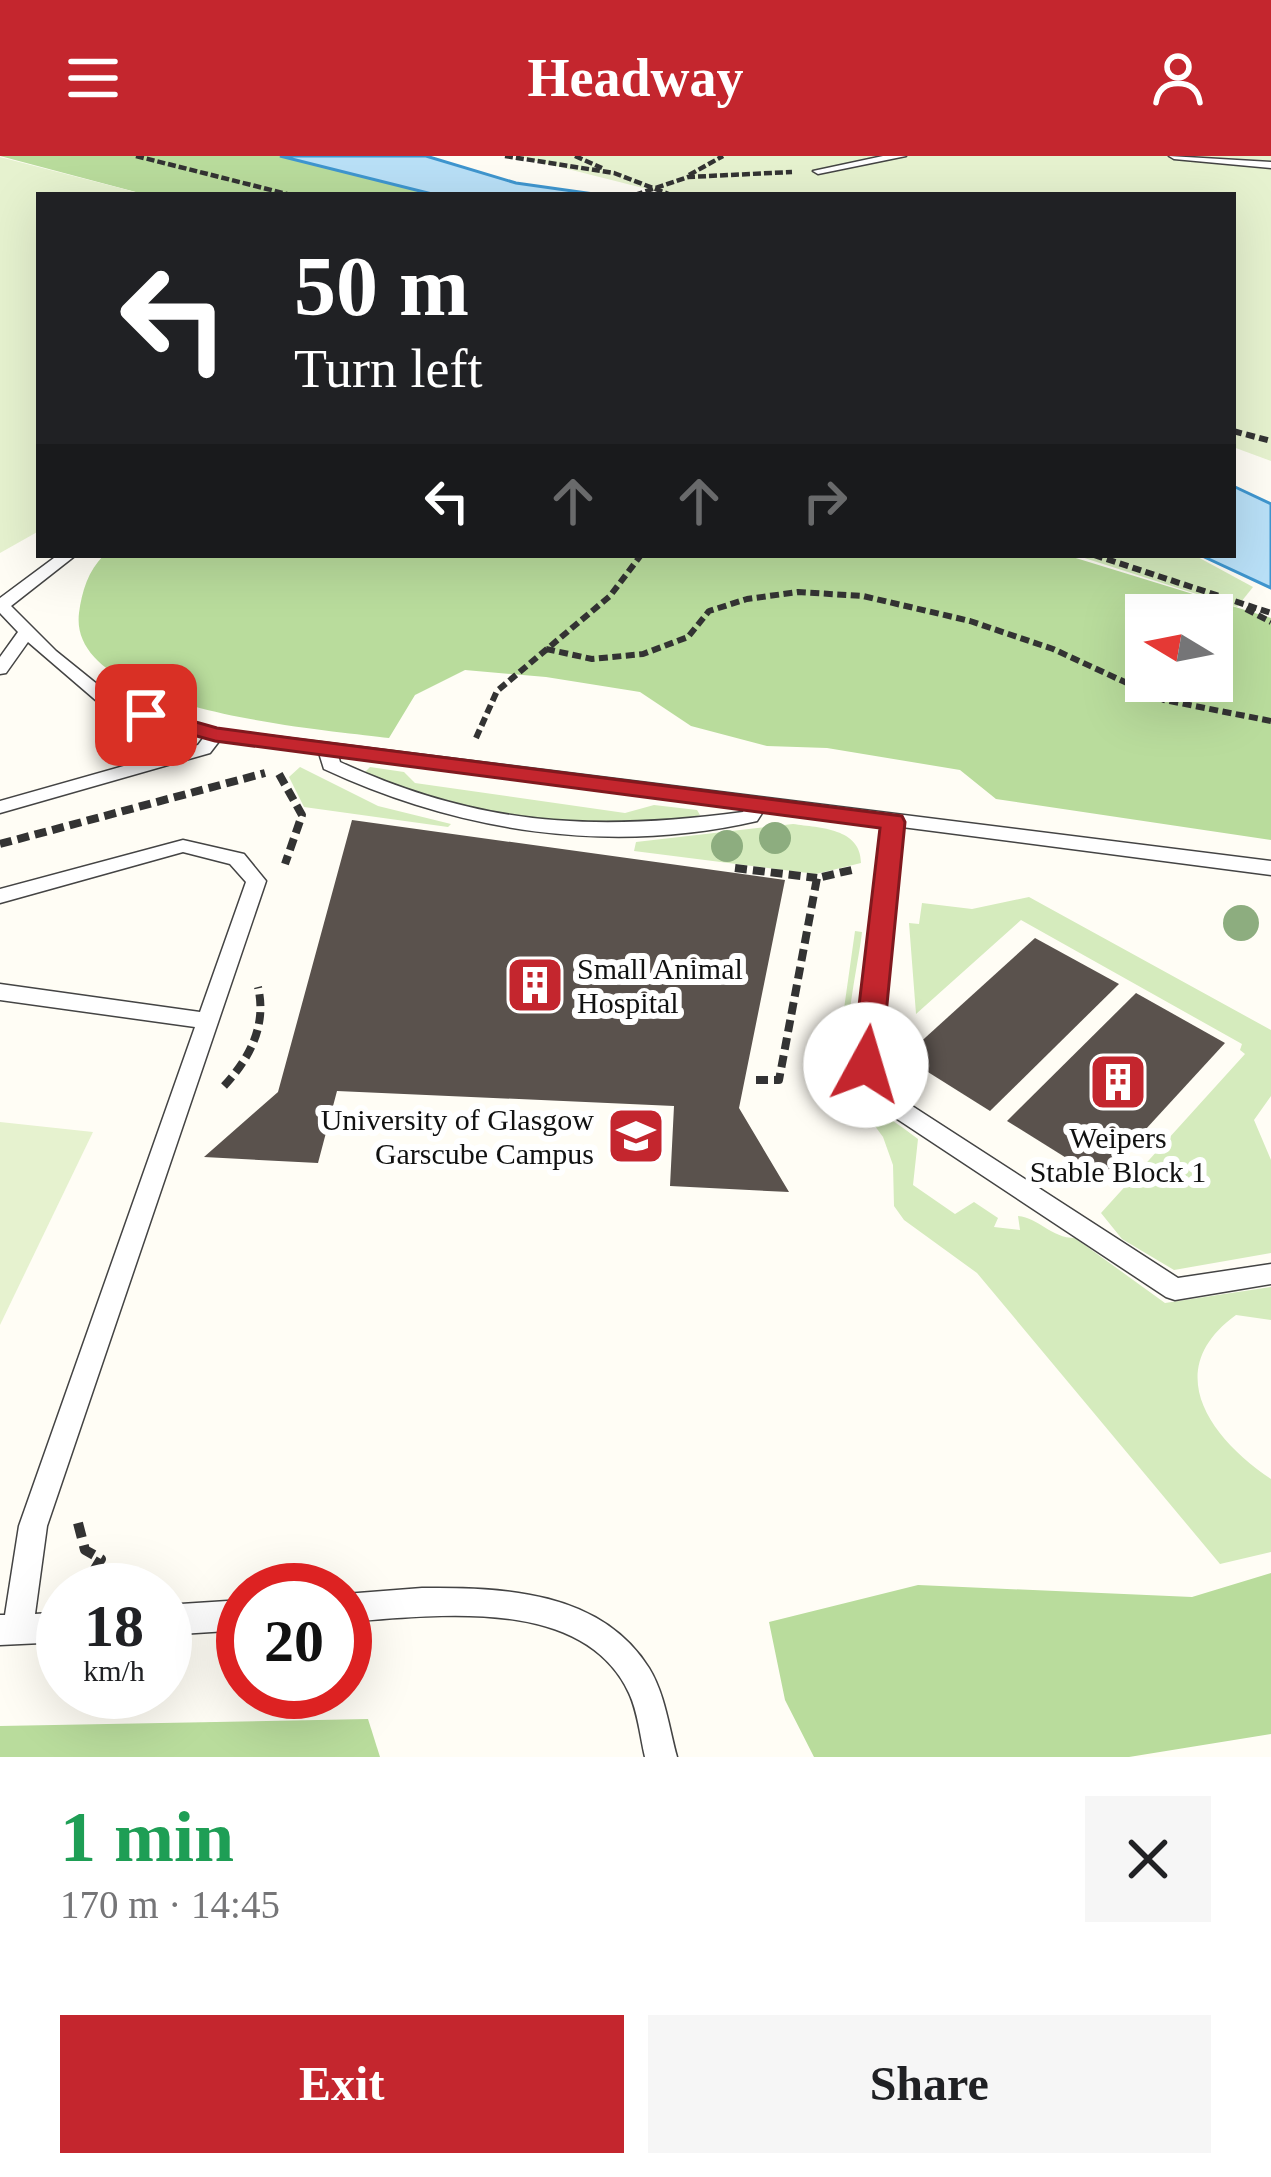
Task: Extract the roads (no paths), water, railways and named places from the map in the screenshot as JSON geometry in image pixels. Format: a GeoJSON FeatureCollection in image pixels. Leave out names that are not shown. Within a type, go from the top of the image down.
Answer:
{"type":"FeatureCollection","features":[{"type":"Feature","properties":{"kind":"lane"},"geometry":{"type":"LineString","coordinates":[[818,171],[901,156]]}},
{"type":"Feature","properties":{"kind":"lane"},"geometry":{"type":"LineString","coordinates":[[1174,156],[1271,165]]}},
{"type":"Feature","properties":{"kind":"lane"},"geometry":{"type":"LineString","coordinates":[[64,558],[1,605],[112,705],[215,734],[1271,868]]}},
{"type":"Feature","properties":{"kind":"lane"},"geometry":{"type":"LineString","coordinates":[[0,669],[28,631]]}},
{"type":"Feature","properties":{"kind":"lane"},"geometry":{"type":"LineString","coordinates":[[0,807],[184,756],[204,749],[215,734]]}},
{"type":"Feature","properties":{"kind":"lane"},"geometry":{"type":"LineString","coordinates":[[328,751],[331,765],[387,795],[456,815],[589,832],[669,830],[750,817],[757,803]]}},
{"type":"Feature","properties":{"kind":"lane"},"geometry":{"type":"LineString","coordinates":[[893,822],[866,1065],[884,1100],[1175,1289],[1271,1274]]}},
{"type":"Feature","properties":{"kind":"lane"},"geometry":{"type":"LineString","coordinates":[[0,896],[183,846],[237,859],[256,881],[33,1526],[9,1630]]}},
{"type":"Feature","properties":{"kind":"lane"},"geometry":{"type":"LineString","coordinates":[[0,992],[208,1021]]}},
{"type":"Feature","properties":{"kind":"lane"},"geometry":{"type":"LineString","coordinates":[[372,1607],[489,1605],[568,1616],[614,1647],[639,1679],[661,1757]]}},
{"type":"Feature","properties":{"kind":"water"},"geometry":{"type":"Polygon","coordinates":[[[280,156],[426,156],[516,183],[580,192],[424,192],[280,156]]]}},
{"type":"Feature","properties":{"kind":"water"},"geometry":{"type":"Polygon","coordinates":[[[1236,487],[1271,504],[1271,588],[1206,558],[1236,558],[1236,487]]]}},
{"type":"Feature","properties":{"kind":"place","name":"Small Animal Hospital"},"geometry":{"type":"Point","coordinates":[535,985]}},
{"type":"Feature","properties":{"kind":"place","name":"Weipers Stable Block 1"},"geometry":{"type":"Point","coordinates":[1118,1082]}},
{"type":"Feature","properties":{"kind":"place","name":"University of Glasgow Garscube Campus"},"geometry":{"type":"Point","coordinates":[636,1136]}}]}
